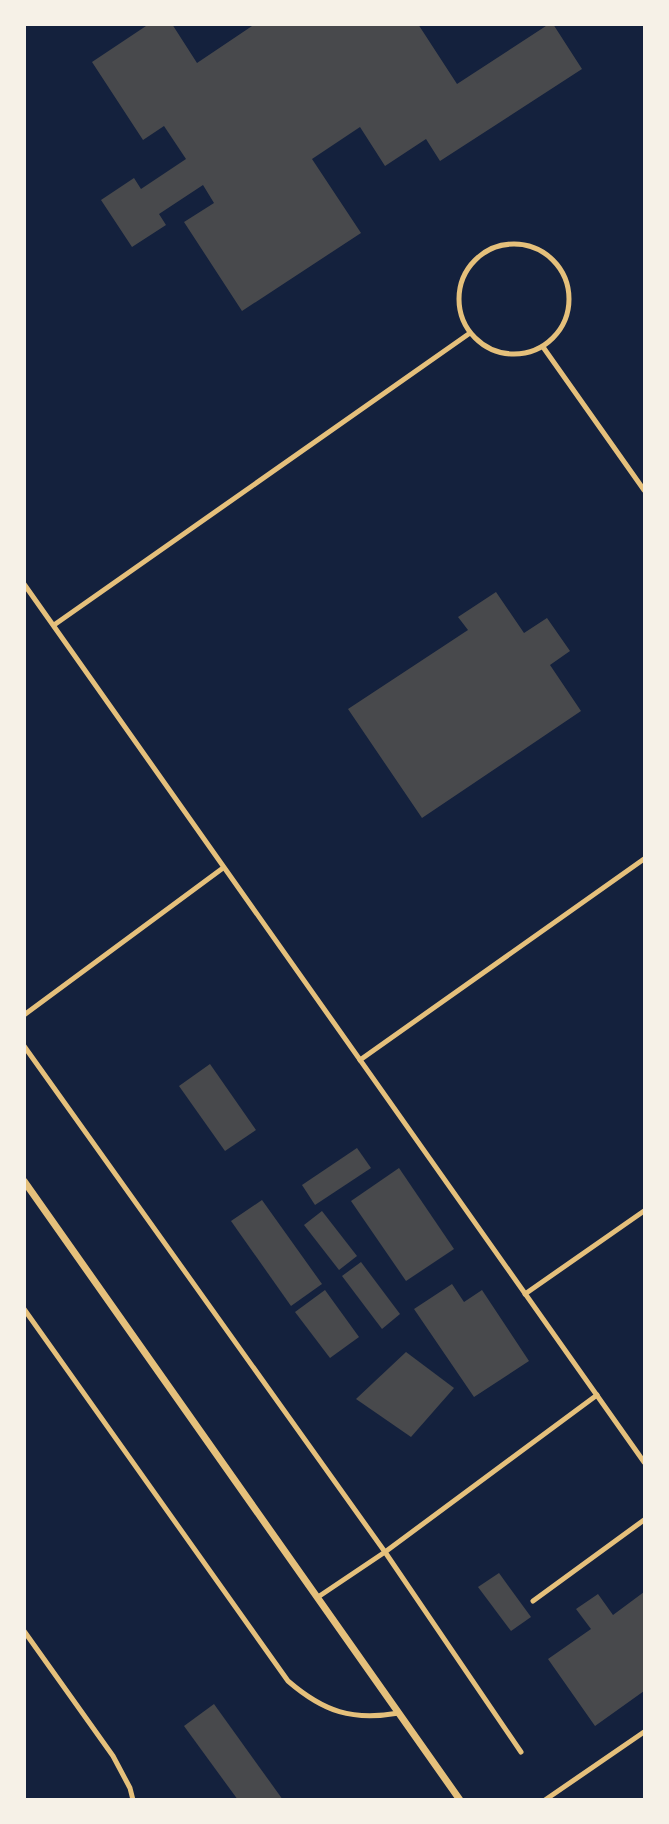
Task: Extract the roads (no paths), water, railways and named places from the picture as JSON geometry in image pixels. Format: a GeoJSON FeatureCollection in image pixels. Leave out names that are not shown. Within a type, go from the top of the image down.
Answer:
{"type":"FeatureCollection","features":[{"type":"Feature","properties":{"kind":"street"},"geometry":{"type":"LineString","coordinates":[[24,1181],[460,1800]]}},
{"type":"Feature","properties":{"kind":"lane"},"geometry":{"type":"LineString","coordinates":[[512,243],[536,247],[556,262],[568,283],[569,307],[561,330],[543,347],[518,354],[491,350],[470,333],[460,311],[460,287],[470,265],[488,249],[512,243]]}},
{"type":"Feature","properties":{"kind":"lane"},"geometry":{"type":"LineString","coordinates":[[54,625],[470,333]]}},
{"type":"Feature","properties":{"kind":"lane"},"geometry":{"type":"LineString","coordinates":[[543,347],[645,490]]}},
{"type":"Feature","properties":{"kind":"lane"},"geometry":{"type":"LineString","coordinates":[[24,584],[645,1462]]}},
{"type":"Feature","properties":{"kind":"lane"},"geometry":{"type":"LineString","coordinates":[[360,1059],[645,859]]}},
{"type":"Feature","properties":{"kind":"lane"},"geometry":{"type":"LineString","coordinates":[[24,1015],[223,868]]}},
{"type":"Feature","properties":{"kind":"lane"},"geometry":{"type":"LineString","coordinates":[[24,1046],[385,1552],[521,1752]]}},
{"type":"Feature","properties":{"kind":"lane"},"geometry":{"type":"LineString","coordinates":[[526,1294],[645,1211]]}},
{"type":"Feature","properties":{"kind":"lane"},"geometry":{"type":"LineString","coordinates":[[24,1308],[288,1681],[306,1697],[328,1709],[351,1716],[376,1717],[400,1713]]}},
{"type":"Feature","properties":{"kind":"lane"},"geometry":{"type":"LineString","coordinates":[[318,1597],[385,1552],[597,1395]]}},
{"type":"Feature","properties":{"kind":"lane"},"geometry":{"type":"LineString","coordinates":[[533,1601],[645,1520]]}},
{"type":"Feature","properties":{"kind":"lane"},"geometry":{"type":"LineString","coordinates":[[24,1631],[113,1756],[130,1788],[133,1800]]}},
{"type":"Feature","properties":{"kind":"lane"},"geometry":{"type":"LineString","coordinates":[[545,1800],[645,1732]]}}]}
